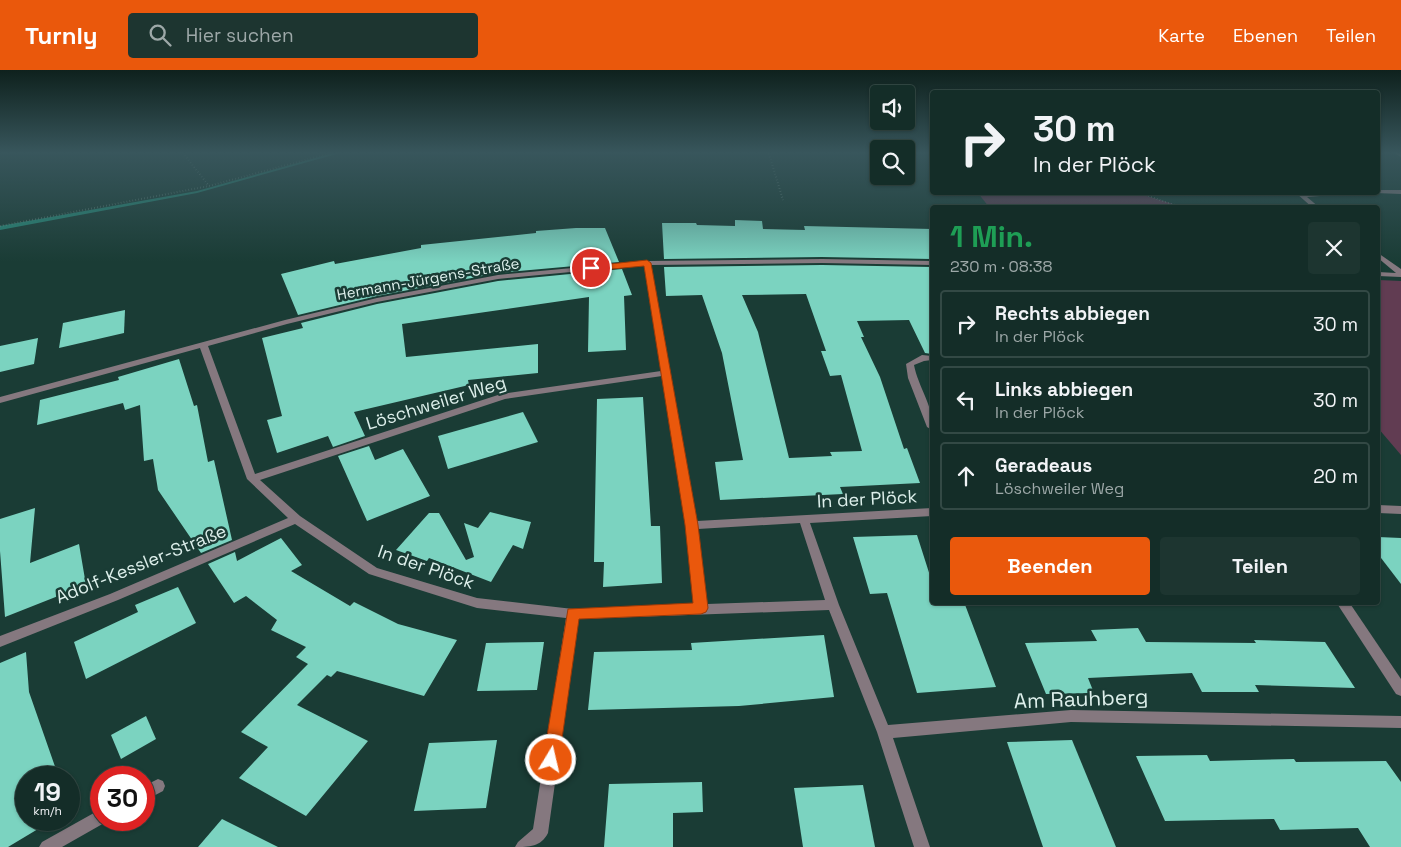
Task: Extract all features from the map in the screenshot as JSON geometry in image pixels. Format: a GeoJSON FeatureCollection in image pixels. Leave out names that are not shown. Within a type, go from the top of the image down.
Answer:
{"type":"FeatureCollection","features":[{"type":"Feature","properties":{"kind":"street"},"geometry":{"type":"LineString","coordinates":[[1380,192],[1401,192]]}},
{"type":"Feature","properties":{"kind":"street"},"geometry":{"type":"LineString","coordinates":[[1300,195],[1313,205]]}},
{"type":"Feature","properties":{"kind":"street"},"geometry":{"type":"LineString","coordinates":[[1380,257],[1401,274]]}},
{"type":"Feature","properties":{"kind":"street","name":"Hermann-Jürgens-Straße"},"geometry":{"type":"LineString","coordinates":[[0,400],[203,344],[377,300],[498,277],[647,263],[822,261],[930,263]]}},
{"type":"Feature","properties":{"kind":"street"},"geometry":{"type":"LineString","coordinates":[[647,263],[692,525],[701,608]]}},
{"type":"Feature","properties":{"kind":"street"},"geometry":{"type":"LineString","coordinates":[[1380,274],[1401,274]]}},
{"type":"Feature","properties":{"kind":"street","name":"In der Plöck"},"geometry":{"type":"LineString","coordinates":[[203,344],[252,479],[296,520],[373,571],[477,604],[573,614],[701,608],[833,606]]}},
{"type":"Feature","properties":{"kind":"street"},"geometry":{"type":"LineString","coordinates":[[930,358],[922,358],[910,364],[912,378],[930,422]]}},
{"type":"Feature","properties":{"kind":"street","name":"Löschweiler Weg"},"geometry":{"type":"LineString","coordinates":[[252,479],[504,396],[665,373]]}},
{"type":"Feature","properties":{"kind":"street"},"geometry":{"type":"LineString","coordinates":[[1380,509],[1401,510]]}},
{"type":"Feature","properties":{"kind":"street","name":"In der Plöck"},"geometry":{"type":"LineString","coordinates":[[692,525],[930,512]]}},
{"type":"Feature","properties":{"kind":"street","name":"Adolf-Kessler-Straße"},"geometry":{"type":"LineString","coordinates":[[0,642],[296,520]]}},
{"type":"Feature","properties":{"kind":"street","name":"In der Plöck"},"geometry":{"type":"LineString","coordinates":[[804,520],[833,606],[884,732]]}},
{"type":"Feature","properties":{"kind":"street"},"geometry":{"type":"LineString","coordinates":[[1344,605],[1401,690]]}},
{"type":"Feature","properties":{"kind":"street"},"geometry":{"type":"LineString","coordinates":[[523,847],[540,833],[573,614]]}},
{"type":"Feature","properties":{"kind":"street","name":"Am Rauhberg"},"geometry":{"type":"LineString","coordinates":[[884,732],[1071,716],[1401,722]]}},
{"type":"Feature","properties":{"kind":"street"},"geometry":{"type":"LineString","coordinates":[[884,732],[922,847]]}},
{"type":"Feature","properties":{"kind":"street"},"geometry":{"type":"LineString","coordinates":[[47,847],[90,823]]}},
{"type":"Feature","properties":{"kind":"path"},"geometry":{"type":"LineString","coordinates":[[0,226],[192,189]]}},
{"type":"Feature","properties":{"kind":"path"},"geometry":{"type":"LineString","coordinates":[[780,189],[783,200]]}},
{"type":"Feature","properties":{"kind":"path"},"geometry":{"type":"LineString","coordinates":[[1145,195],[1174,205]]}},
{"type":"Feature","properties":{"kind":"shaded area"},"geometry":{"type":"Polygon","coordinates":[[[980,195],[1144,195],[1176,205],[987,205],[980,195]]]}},
{"type":"Feature","properties":{"kind":"shaded area"},"geometry":{"type":"Polygon","coordinates":[[[1380,280],[1401,281],[1401,455],[1380,430],[1380,280]]]}},
{"type":"Feature","properties":{"kind":"building"},"geometry":{"type":"Polygon","coordinates":[[[735,220],[762,221],[763,229],[805,230],[804,226],[930,229],[930,259],[822,257],[664,259],[662,223],[735,226],[735,220]]]}},
{"type":"Feature","properties":{"kind":"building"},"geometry":{"type":"Polygon","coordinates":[[[576,228],[605,228],[619,262],[498,273],[377,296],[298,315],[281,274],[334,261],[335,264],[421,248],[421,245],[576,228]]]}},
{"type":"Feature","properties":{"kind":"building"},"geometry":{"type":"Polygon","coordinates":[[[822,265],[930,267],[930,354],[925,353],[909,320],[857,321],[864,337],[861,337],[880,377],[904,449],[907,448],[920,483],[840,487],[843,494],[720,500],[715,462],[743,460],[722,353],[702,295],[666,296],[664,267],[822,265]],[[806,294],[742,295],[758,332],[789,458],[832,456],[830,452],[862,451],[841,375],[830,376],[821,351],[826,351],[806,294]]]}},
{"type":"Feature","properties":{"kind":"building"},"geometry":{"type":"Polygon","coordinates":[[[622,269],[632,295],[624,296],[626,350],[588,352],[589,297],[402,324],[406,357],[538,344],[538,373],[468,380],[469,385],[354,412],[365,436],[333,447],[328,436],[277,453],[267,420],[282,416],[262,338],[303,328],[301,323],[377,304],[498,281],[622,269]]]}},
{"type":"Feature","properties":{"kind":"building"},"geometry":{"type":"Polygon","coordinates":[[[125,310],[124,333],[59,348],[63,323],[125,310]]]}},
{"type":"Feature","properties":{"kind":"building"},"geometry":{"type":"Polygon","coordinates":[[[38,338],[34,364],[0,372],[0,346],[38,338]]]}},
{"type":"Feature","properties":{"kind":"building"},"geometry":{"type":"Polygon","coordinates":[[[179,359],[194,406],[197,405],[208,462],[214,460],[232,540],[201,553],[158,490],[153,459],[144,461],[140,405],[125,410],[123,403],[37,425],[40,400],[119,380],[118,377],[179,359]]]}},
{"type":"Feature","properties":{"kind":"building"},"geometry":{"type":"Polygon","coordinates":[[[643,397],[651,526],[660,526],[662,583],[603,587],[604,562],[594,562],[597,399],[643,397]]]}},
{"type":"Feature","properties":{"kind":"building"},"geometry":{"type":"Polygon","coordinates":[[[523,412],[538,442],[448,469],[438,436],[523,412]]]}},
{"type":"Feature","properties":{"kind":"building"},"geometry":{"type":"Polygon","coordinates":[[[369,446],[375,460],[403,449],[430,496],[367,521],[338,456],[369,446]]]}},
{"type":"Feature","properties":{"kind":"building"},"geometry":{"type":"Polygon","coordinates":[[[35,508],[30,563],[79,544],[86,585],[5,617],[0,551],[0,519],[35,508]]]}},
{"type":"Feature","properties":{"kind":"building"},"geometry":{"type":"Polygon","coordinates":[[[490,512],[531,522],[523,549],[513,545],[491,582],[429,558],[427,561],[396,550],[429,513],[439,513],[466,560],[474,557],[464,523],[478,528],[490,512]]]}},
{"type":"Feature","properties":{"kind":"building"},"geometry":{"type":"Polygon","coordinates":[[[917,535],[930,576],[930,605],[965,605],[996,687],[917,693],[887,593],[870,594],[853,537],[917,535]]]}},
{"type":"Feature","properties":{"kind":"building"},"geometry":{"type":"Polygon","coordinates":[[[1380,537],[1401,538],[1401,584],[1380,557],[1380,537]]]}},
{"type":"Feature","properties":{"kind":"building"},"geometry":{"type":"Polygon","coordinates":[[[281,538],[302,565],[291,571],[350,606],[354,602],[398,624],[457,640],[424,696],[337,671],[331,677],[327,675],[297,705],[368,741],[306,816],[239,778],[268,747],[241,732],[308,664],[296,657],[306,647],[271,630],[277,620],[246,596],[234,603],[208,564],[235,552],[237,561],[281,538]]]}},
{"type":"Feature","properties":{"kind":"building"},"geometry":{"type":"Polygon","coordinates":[[[178,587],[196,623],[86,679],[74,642],[138,612],[135,605],[178,587]]]}},
{"type":"Feature","properties":{"kind":"building"},"geometry":{"type":"Polygon","coordinates":[[[1138,628],[1146,642],[1256,643],[1254,640],[1325,642],[1355,688],[1255,685],[1259,692],[1202,692],[1192,673],[1088,678],[1094,693],[1046,694],[1025,643],[1097,641],[1091,630],[1138,628]]]}},
{"type":"Feature","properties":{"kind":"building"},"geometry":{"type":"Polygon","coordinates":[[[824,635],[834,697],[739,706],[588,710],[594,652],[692,650],[691,643],[824,635]]]}},
{"type":"Feature","properties":{"kind":"building"},"geometry":{"type":"Polygon","coordinates":[[[544,642],[537,690],[477,691],[486,643],[544,642]]]}},
{"type":"Feature","properties":{"kind":"building"},"geometry":{"type":"Polygon","coordinates":[[[26,652],[29,692],[55,766],[15,766],[15,831],[35,831],[8,847],[0,847],[0,663],[26,652]]]}},
{"type":"Feature","properties":{"kind":"building"},"geometry":{"type":"Polygon","coordinates":[[[146,716],[156,739],[121,759],[111,735],[146,716]]]}},
{"type":"Feature","properties":{"kind":"building"},"geometry":{"type":"Polygon","coordinates":[[[497,740],[486,808],[414,811],[429,743],[497,740]]]}},
{"type":"Feature","properties":{"kind":"building"},"geometry":{"type":"Polygon","coordinates":[[[1072,740],[1116,847],[1043,847],[1007,742],[1072,740]]]}},
{"type":"Feature","properties":{"kind":"building"},"geometry":{"type":"Polygon","coordinates":[[[1207,755],[1210,761],[1294,759],[1296,762],[1386,761],[1401,782],[1401,847],[1370,847],[1358,828],[1280,830],[1274,819],[1165,821],[1136,756],[1207,755]]]}},
{"type":"Feature","properties":{"kind":"building"},"geometry":{"type":"Polygon","coordinates":[[[702,782],[703,812],[673,813],[673,847],[604,847],[609,784],[702,782]]]}},
{"type":"Feature","properties":{"kind":"building"},"geometry":{"type":"Polygon","coordinates":[[[863,785],[875,847],[803,847],[794,788],[863,785]]]}},
{"type":"Feature","properties":{"kind":"building"},"geometry":{"type":"Polygon","coordinates":[[[222,819],[278,847],[198,847],[222,819]]]}},
{"type":"Feature","properties":{"kind":"waterway"},"geometry":{"type":"LineString","coordinates":[[0,228],[207,189]]}},
{"type":"Feature","properties":{"kind":"route"},"geometry":{"type":"LineString","coordinates":[[551,760],[573,614],[701,608],[692,525],[647,263],[591,268]]}}]}
